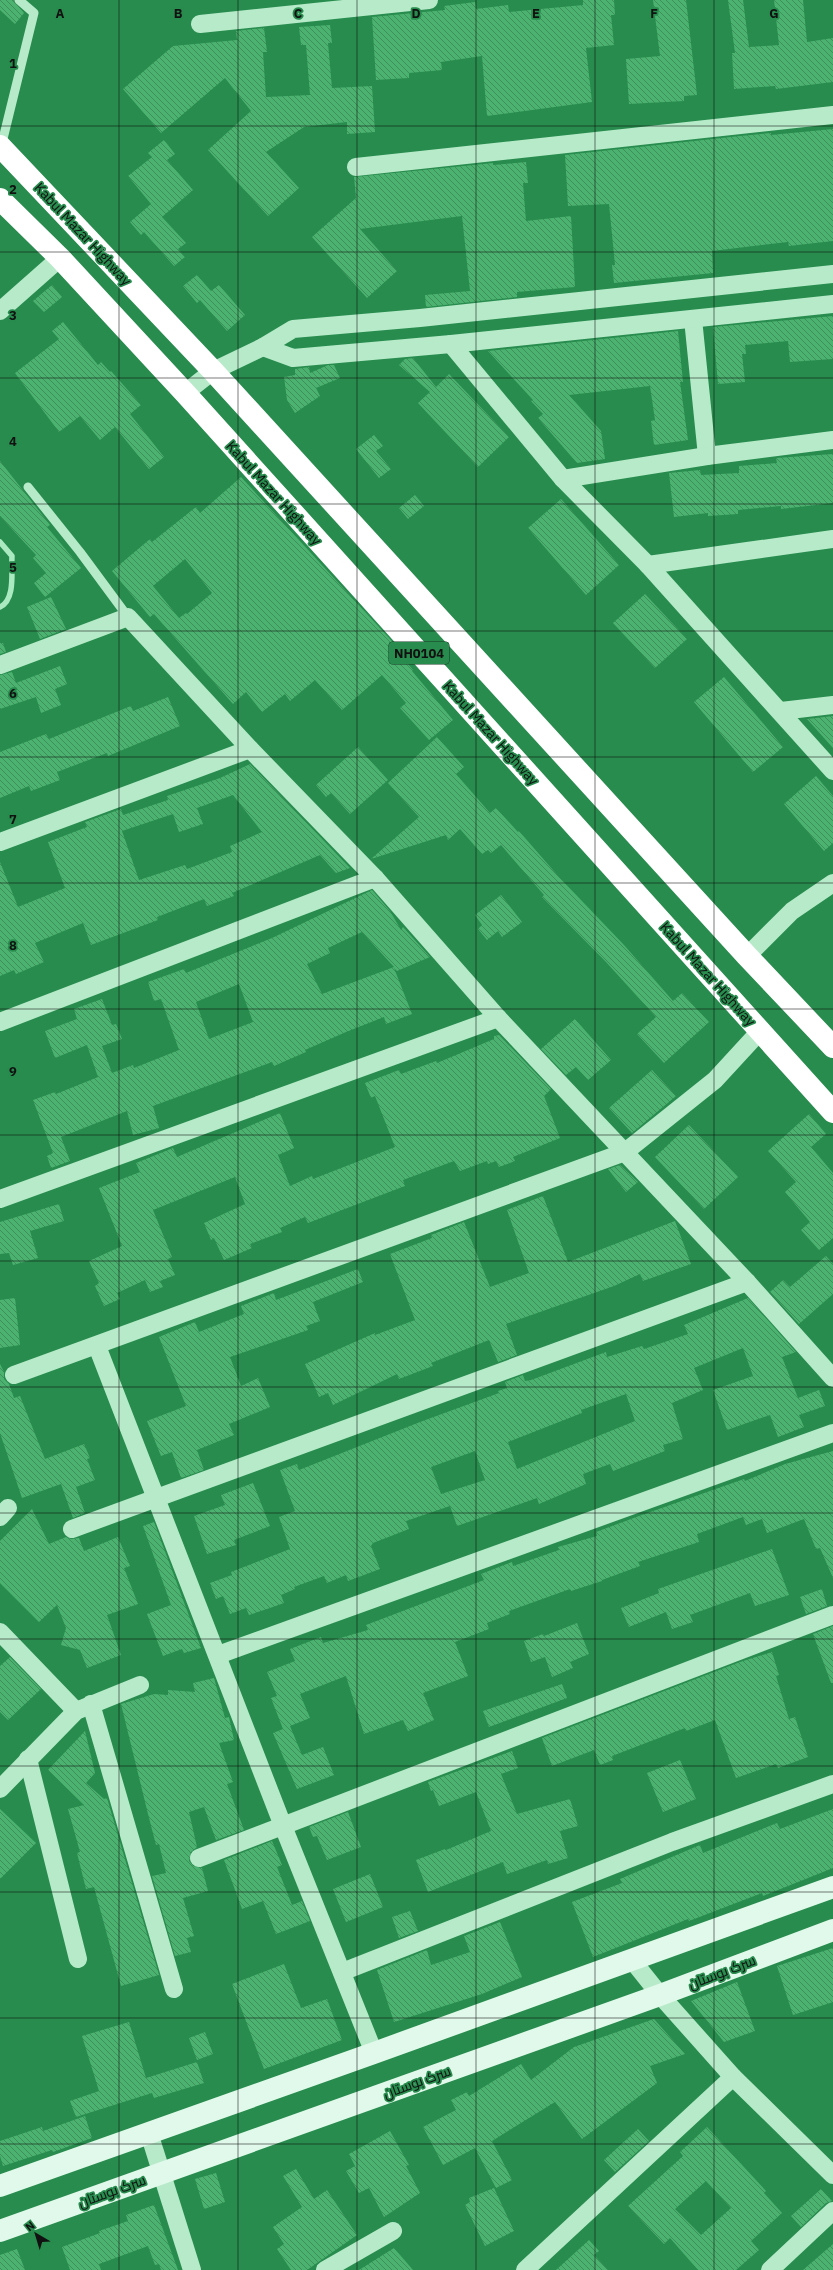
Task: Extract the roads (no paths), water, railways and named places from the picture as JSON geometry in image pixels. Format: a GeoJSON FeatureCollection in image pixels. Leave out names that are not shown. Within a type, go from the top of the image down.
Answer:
{"type":"FeatureCollection","features":[{"type":"Feature","properties":{"kind":"highway","name":"Kabul Mazar Highway"},"geometry":{"type":"LineString","coordinates":[[0,147],[212,371],[747,956],[833,1047]]}},
{"type":"Feature","properties":{"kind":"highway","name":"Kabul Mazar Highway"},"geometry":{"type":"LineString","coordinates":[[0,199],[60,258],[185,393],[833,1112]]}},
{"type":"Feature","properties":{"kind":"street"},"geometry":{"type":"LineString","coordinates":[[200,24],[429,0]]}},
{"type":"Feature","properties":{"kind":"street"},"geometry":{"type":"LineString","coordinates":[[356,167],[833,115]]}},
{"type":"Feature","properties":{"kind":"street"},"geometry":{"type":"LineString","coordinates":[[0,311],[60,258]]}},
{"type":"Feature","properties":{"kind":"street"},"geometry":{"type":"LineString","coordinates":[[185,393],[212,371],[263,347],[293,329],[420,318],[833,274]]}},
{"type":"Feature","properties":{"kind":"street"},"geometry":{"type":"LineString","coordinates":[[263,347],[294,358],[423,347],[833,304]]}},
{"type":"Feature","properties":{"kind":"street"},"geometry":{"type":"LineString","coordinates":[[420,318],[423,347]]}},
{"type":"Feature","properties":{"kind":"street"},"geometry":{"type":"LineString","coordinates":[[693,318],[706,456]]}},
{"type":"Feature","properties":{"kind":"street"},"geometry":{"type":"LineString","coordinates":[[451,344],[563,479],[648,565],[781,711],[833,771]]}},
{"type":"Feature","properties":{"kind":"street"},"geometry":{"type":"LineString","coordinates":[[563,479],[706,456],[833,440]]}},
{"type":"Feature","properties":{"kind":"street"},"geometry":{"type":"LineString","coordinates":[[648,565],[833,538]]}},
{"type":"Feature","properties":{"kind":"street"},"geometry":{"type":"LineString","coordinates":[[0,666],[128,617],[250,749],[375,878],[498,1018],[747,1282],[833,1378]]}},
{"type":"Feature","properties":{"kind":"street"},"geometry":{"type":"LineString","coordinates":[[781,711],[833,705]]}},
{"type":"Feature","properties":{"kind":"street"},"geometry":{"type":"LineString","coordinates":[[0,842],[250,749]]}},
{"type":"Feature","properties":{"kind":"street"},"geometry":{"type":"LineString","coordinates":[[0,1022],[375,878]]}},
{"type":"Feature","properties":{"kind":"street"},"geometry":{"type":"LineString","coordinates":[[747,956],[792,911],[833,883]]}},
{"type":"Feature","properties":{"kind":"street"},"geometry":{"type":"LineString","coordinates":[[0,1199],[498,1018]]}},
{"type":"Feature","properties":{"kind":"street"},"geometry":{"type":"LineString","coordinates":[[14,1375],[97,1346],[625,1152],[715,1080],[760,1031]]}},
{"type":"Feature","properties":{"kind":"street"},"geometry":{"type":"LineString","coordinates":[[72,1529],[747,1282]]}},
{"type":"Feature","properties":{"kind":"street"},"geometry":{"type":"LineString","coordinates":[[97,1346],[283,1826],[374,2053]]}},
{"type":"Feature","properties":{"kind":"street"},"geometry":{"type":"LineString","coordinates":[[218,1655],[833,1433]]}},
{"type":"Feature","properties":{"kind":"street"},"geometry":{"type":"LineString","coordinates":[[199,1858],[833,1615]]}},
{"type":"Feature","properties":{"kind":"street"},"geometry":{"type":"LineString","coordinates":[[0,1632],[83,1707],[174,1990]]}},
{"type":"Feature","properties":{"kind":"street"},"geometry":{"type":"LineString","coordinates":[[0,1789],[28,1758],[83,1707],[140,1685]]}},
{"type":"Feature","properties":{"kind":"street"},"geometry":{"type":"LineString","coordinates":[[28,1758],[78,1959]]}},
{"type":"Feature","properties":{"kind":"street"},"geometry":{"type":"LineString","coordinates":[[342,1972],[672,1842],[833,1784]]}},
{"type":"Feature","properties":{"kind":"street"},"geometry":{"type":"LineString","coordinates":[[0,2186],[833,1887]]}},
{"type":"Feature","properties":{"kind":"street","name":"سرک بوستان"},"geometry":{"type":"LineString","coordinates":[[0,2231],[660,1995],[833,1930]]}},
{"type":"Feature","properties":{"kind":"street"},"geometry":{"type":"LineString","coordinates":[[632,1960],[660,1995],[733,2077],[833,2175]]}},
{"type":"Feature","properties":{"kind":"street"},"geometry":{"type":"LineString","coordinates":[[525,2270],[733,2077]]}},
{"type":"Feature","properties":{"kind":"street"},"geometry":{"type":"LineString","coordinates":[[149,2133],[192,2270]]}},
{"type":"Feature","properties":{"kind":"street"},"geometry":{"type":"LineString","coordinates":[[770,2270],[833,2211]]}},
{"type":"Feature","properties":{"kind":"street"},"geometry":{"type":"LineString","coordinates":[[325,2270],[392,2231]]}},
{"type":"Feature","properties":{"kind":"lane"},"geometry":{"type":"LineString","coordinates":[[0,147],[34,13],[19,0]]}},
{"type":"Feature","properties":{"kind":"lane"},"geometry":{"type":"LineString","coordinates":[[28,487],[80,552],[128,617]]}},
{"type":"Feature","properties":{"kind":"waterway"},"geometry":{"type":"LineString","coordinates":[[0,542],[12,556],[11,591],[5,603],[0,607]]}}]}
